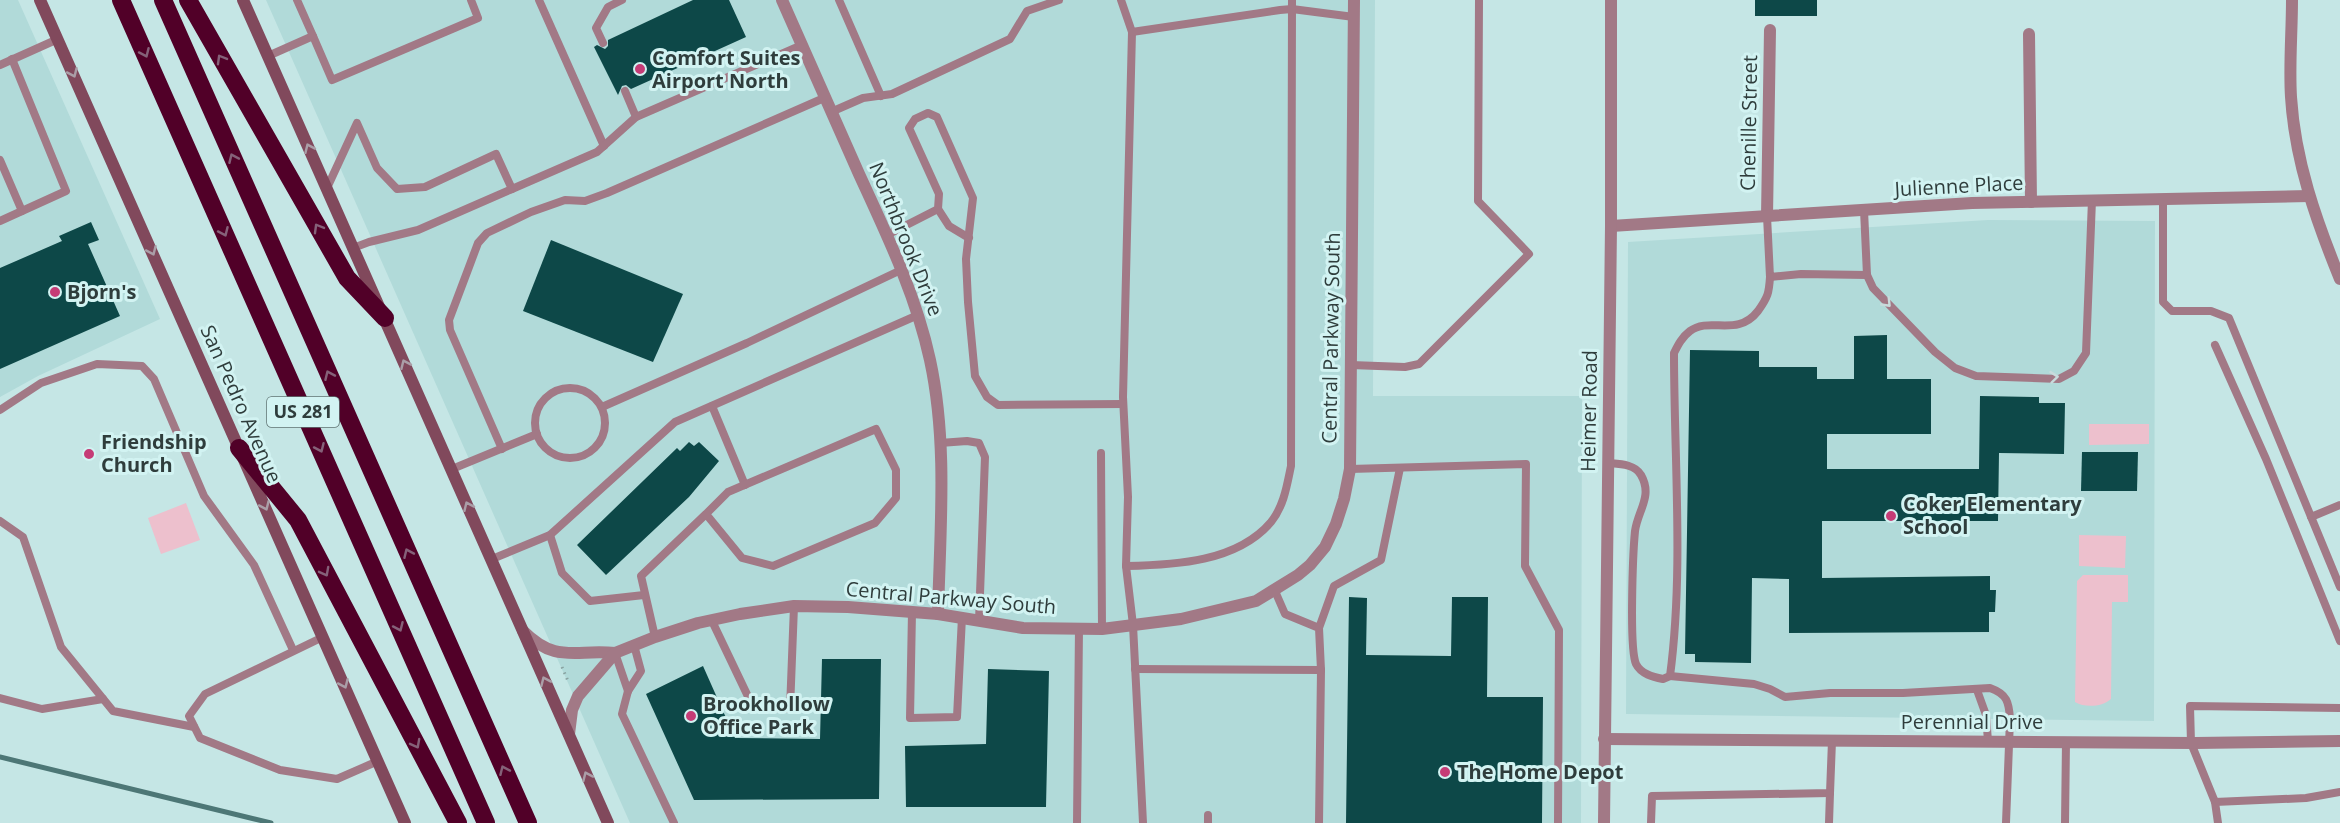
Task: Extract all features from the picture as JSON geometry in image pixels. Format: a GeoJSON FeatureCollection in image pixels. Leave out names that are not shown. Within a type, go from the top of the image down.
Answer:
{"type":"FeatureCollection","features":[{"type":"Feature","properties":{"kind":"highway","name":"US 281"},"geometry":{"type":"LineString","coordinates":[[121,0],[486,823]]}},
{"type":"Feature","properties":{"kind":"highway","name":"US 281"},"geometry":{"type":"LineString","coordinates":[[163,0],[528,823]]}},
{"type":"Feature","properties":{"kind":"highway"},"geometry":{"type":"LineString","coordinates":[[188,0],[347,278],[385,318]]}},
{"type":"Feature","properties":{"kind":"highway"},"geometry":{"type":"LineString","coordinates":[[239,448],[298,520],[458,823]]}},
{"type":"Feature","properties":{"kind":"main road","name":"San Pedro Avenue"},"geometry":{"type":"LineString","coordinates":[[40,0],[405,823]]}},
{"type":"Feature","properties":{"kind":"main road"},"geometry":{"type":"LineString","coordinates":[[243,0],[608,823]]}},
{"type":"Feature","properties":{"kind":"street","name":"Northbrook Drive"},"geometry":{"type":"LineString","coordinates":[[782,0],[901,270],[918,315],[930,361],[940,443],[938,614]]}},
{"type":"Feature","properties":{"kind":"street","name":"Central Parkway South"},"geometry":{"type":"LineString","coordinates":[[524,631],[538,644],[555,652],[615,653],[656,637],[712,621],[794,606],[848,607],[938,614],[1023,628],[1102,629],[1181,619],[1256,601],[1275,591],[1310,565],[1325,547],[1336,524],[1350,469],[1354,0]]}},
{"type":"Feature","properties":{"kind":"street","name":"Heimer Road"},"geometry":{"type":"LineString","coordinates":[[1604,823],[1611,226],[1611,0]]}},
{"type":"Feature","properties":{"kind":"street"},"geometry":{"type":"LineString","coordinates":[[2292,0],[2291,96],[2296,143],[2309,196],[2337,263],[2340,279]]}},
{"type":"Feature","properties":{"kind":"street","name":"Chenille Street"},"geometry":{"type":"LineString","coordinates":[[1767,216],[1770,30]]}},
{"type":"Feature","properties":{"kind":"street"},"geometry":{"type":"LineString","coordinates":[[2029,34],[2031,202]]}},
{"type":"Feature","properties":{"kind":"street","name":"Julienne Place"},"geometry":{"type":"LineString","coordinates":[[1611,226],[1972,203],[2309,196]]}},
{"type":"Feature","properties":{"kind":"street","name":"Central Parkway South"},"geometry":{"type":"LineString","coordinates":[[569,734],[572,710],[580,692],[601,672],[615,653]]}},
{"type":"Feature","properties":{"kind":"street","name":"Perennial Drive"},"geometry":{"type":"LineString","coordinates":[[1604,739],[2191,743],[2340,741]]}},
{"type":"Feature","properties":{"kind":"lane"},"geometry":{"type":"LineString","coordinates":[[297,0],[332,80],[478,18],[471,0]]}},
{"type":"Feature","properties":{"kind":"lane"},"geometry":{"type":"LineString","coordinates":[[539,0],[604,146]]}},
{"type":"Feature","properties":{"kind":"lane"},"geometry":{"type":"LineString","coordinates":[[603,43],[596,28],[608,7],[622,0]]}},
{"type":"Feature","properties":{"kind":"lane"},"geometry":{"type":"LineString","coordinates":[[839,0],[881,96]]}},
{"type":"Feature","properties":{"kind":"lane"},"geometry":{"type":"LineString","coordinates":[[831,112],[863,99],[892,94],[1010,39],[1027,11],[1059,0]]}},
{"type":"Feature","properties":{"kind":"lane"},"geometry":{"type":"LineString","coordinates":[[1121,0],[1132,32],[1123,404],[1128,497],[1126,566],[1133,625],[1143,823]]}},
{"type":"Feature","properties":{"kind":"lane"},"geometry":{"type":"LineString","coordinates":[[1126,566],[1158,566],[1217,556],[1245,543],[1271,522],[1283,500],[1291,466],[1292,0]]}},
{"type":"Feature","properties":{"kind":"lane"},"geometry":{"type":"LineString","coordinates":[[1351,364],[1405,368],[1419,364],[1528,254],[1478,201],[1479,0]]}},
{"type":"Feature","properties":{"kind":"lane"},"geometry":{"type":"LineString","coordinates":[[1132,32],[1292,9],[1354,17]]}},
{"type":"Feature","properties":{"kind":"lane"},"geometry":{"type":"LineString","coordinates":[[268,56],[313,36]]}},
{"type":"Feature","properties":{"kind":"lane"},"geometry":{"type":"LineString","coordinates":[[0,64],[58,39]]}},
{"type":"Feature","properties":{"kind":"lane"},"geometry":{"type":"LineString","coordinates":[[353,248],[418,230],[597,152],[636,117],[802,45]]}},
{"type":"Feature","properties":{"kind":"lane"},"geometry":{"type":"LineString","coordinates":[[0,221],[66,191],[12,59]]}},
{"type":"Feature","properties":{"kind":"lane"},"geometry":{"type":"LineString","coordinates":[[625,91],[636,117]]}},
{"type":"Feature","properties":{"kind":"lane"},"geometry":{"type":"LineString","coordinates":[[502,449],[450,330],[449,320],[478,243],[487,233],[531,212],[565,200],[585,201],[607,194],[825,98]]}},
{"type":"Feature","properties":{"kind":"lane"},"geometry":{"type":"LineString","coordinates":[[969,238],[949,226],[939,209],[939,194],[909,128],[915,119],[928,113],[937,117],[973,198],[969,238],[966,259],[967,291],[975,376],[987,397],[998,405],[1123,404]]}},
{"type":"Feature","properties":{"kind":"lane"},"geometry":{"type":"LineString","coordinates":[[327,188],[357,123],[377,168],[398,189],[425,188],[496,154],[512,189]]}},
{"type":"Feature","properties":{"kind":"lane"},"geometry":{"type":"LineString","coordinates":[[0,160],[22,211]]}},
{"type":"Feature","properties":{"kind":"lane"},"geometry":{"type":"LineString","coordinates":[[2163,199],[2163,302],[2172,311],[2211,311],[2229,318],[2340,587]]}},
{"type":"Feature","properties":{"kind":"lane"},"geometry":{"type":"LineString","coordinates":[[1864,210],[1867,275],[1873,288],[1935,352],[1955,368],[1976,376],[2059,379],[2074,371],[2086,353],[2092,200]]}},
{"type":"Feature","properties":{"kind":"lane"},"geometry":{"type":"LineString","coordinates":[[886,235],[939,209]]}},
{"type":"Feature","properties":{"kind":"lane"},"geometry":{"type":"LineString","coordinates":[[1670,676],[1675,641],[1677,483],[1674,353],[1681,339],[1691,329],[1703,326],[1730,326],[1750,321],[1769,296],[1767,216]]}},
{"type":"Feature","properties":{"kind":"lane"},"geometry":{"type":"LineString","coordinates":[[602,407],[747,344],[901,270]]}},
{"type":"Feature","properties":{"kind":"lane"},"geometry":{"type":"LineString","coordinates":[[1770,277],[1801,274],[1867,275]]}},
{"type":"Feature","properties":{"kind":"lane"},"geometry":{"type":"LineString","coordinates":[[492,559],[550,535],[675,422],[918,315]]}},
{"type":"Feature","properties":{"kind":"lane"},"geometry":{"type":"LineString","coordinates":[[2215,345],[2266,459],[2340,641]]}},
{"type":"Feature","properties":{"kind":"lane"},"geometry":{"type":"LineString","coordinates":[[0,410],[41,384],[97,364],[142,366],[154,379],[204,496],[254,565],[293,650]]}},
{"type":"Feature","properties":{"kind":"lane"},"geometry":{"type":"LineString","coordinates":[[580,388],[590,393],[602,407],[606,420],[605,432],[592,450],[582,456],[571,458],[550,452],[542,444],[537,434],[536,412],[549,395],[558,389],[580,388]]}},
{"type":"Feature","properties":{"kind":"lane"},"geometry":{"type":"LineString","coordinates":[[712,406],[745,485]]}},
{"type":"Feature","properties":{"kind":"lane"},"geometry":{"type":"LineString","coordinates":[[656,637],[641,576],[728,492],[876,429],[896,470],[896,498],[875,523],[773,567],[742,558],[706,514]]}},
{"type":"Feature","properties":{"kind":"lane"},"geometry":{"type":"LineString","coordinates":[[452,469],[537,434]]}},
{"type":"Feature","properties":{"kind":"lane"},"geometry":{"type":"LineString","coordinates":[[940,443],[967,441],[979,443],[984,457],[979,621]]}},
{"type":"Feature","properties":{"kind":"lane"},"geometry":{"type":"LineString","coordinates":[[1101,453],[1102,629]]}},
{"type":"Feature","properties":{"kind":"lane"},"geometry":{"type":"LineString","coordinates":[[1608,463],[1628,465],[1640,472],[1646,488],[1647,499],[1635,530],[1632,605],[1636,665],[1645,673],[1663,679],[1670,676],[1754,684],[1785,697],[1830,693],[1990,688],[2002,693],[2010,705],[2006,823]]}},
{"type":"Feature","properties":{"kind":"lane"},"geometry":{"type":"LineString","coordinates":[[1350,469],[1526,464],[1525,566],[1559,630],[1558,823]]}},
{"type":"Feature","properties":{"kind":"lane"},"geometry":{"type":"LineString","coordinates":[[1320,823],[1319,628],[1334,586],[1381,560],[1400,468]]}},
{"type":"Feature","properties":{"kind":"lane"},"geometry":{"type":"LineString","coordinates":[[2311,517],[2340,506]]}},
{"type":"Feature","properties":{"kind":"lane"},"geometry":{"type":"LineString","coordinates":[[0,521],[23,537],[61,647],[113,711],[194,727]]}},
{"type":"Feature","properties":{"kind":"lane"},"geometry":{"type":"LineString","coordinates":[[550,535],[562,573],[590,601],[644,595]]}},
{"type":"Feature","properties":{"kind":"lane"},"geometry":{"type":"LineString","coordinates":[[1275,591],[1285,614],[1319,628]]}},
{"type":"Feature","properties":{"kind":"lane"},"geometry":{"type":"LineString","coordinates":[[712,621],[754,709],[790,709],[794,606]]}},
{"type":"Feature","properties":{"kind":"lane"},"geometry":{"type":"LineString","coordinates":[[912,612],[910,718],[957,717],[962,618]]}},
{"type":"Feature","properties":{"kind":"lane"},"geometry":{"type":"LineString","coordinates":[[1077,823],[1079,628]]}},
{"type":"Feature","properties":{"kind":"lane"},"geometry":{"type":"LineString","coordinates":[[323,637],[205,694],[189,716],[200,738],[280,770],[337,778],[378,761]]}},
{"type":"Feature","properties":{"kind":"lane"},"geometry":{"type":"LineString","coordinates":[[634,645],[641,671],[628,692],[622,714],[674,823]]}},
{"type":"Feature","properties":{"kind":"lane"},"geometry":{"type":"LineString","coordinates":[[615,653],[628,692]]}},
{"type":"Feature","properties":{"kind":"lane"},"geometry":{"type":"LineString","coordinates":[[1135,669],[1321,670]]}},
{"type":"Feature","properties":{"kind":"lane"},"geometry":{"type":"LineString","coordinates":[[1977,690],[1986,714],[1988,741]]}},
{"type":"Feature","properties":{"kind":"lane"},"geometry":{"type":"LineString","coordinates":[[0,698],[42,709],[103,699]]}},
{"type":"Feature","properties":{"kind":"lane"},"geometry":{"type":"LineString","coordinates":[[2218,823],[2215,802],[2191,743],[2190,706],[2340,708]]}},
{"type":"Feature","properties":{"kind":"lane"},"geometry":{"type":"LineString","coordinates":[[1829,823],[1832,741]]}},
{"type":"Feature","properties":{"kind":"lane"},"geometry":{"type":"LineString","coordinates":[[2065,823],[2066,742]]}},
{"type":"Feature","properties":{"kind":"lane"},"geometry":{"type":"LineString","coordinates":[[2215,802],[2306,798],[2340,792]]}},
{"type":"Feature","properties":{"kind":"lane"},"geometry":{"type":"LineString","coordinates":[[1652,823],[1652,796],[1830,793]]}},
{"type":"Feature","properties":{"kind":"path"},"geometry":{"type":"LineString","coordinates":[[562,665],[568,681]]}},
{"type":"Feature","properties":{"kind":"shaded area"},"geometry":{"type":"Polygon","coordinates":[[[0,0],[18,0],[160,319],[38,376],[0,397],[0,0]]]}},
{"type":"Feature","properties":{"kind":"shaded area"},"geometry":{"type":"Polygon","coordinates":[[[266,0],[1375,0],[1373,396],[1582,396],[1581,823],[630,823],[266,0]]]}},
{"type":"Feature","properties":{"kind":"shaded area","name":"Coker Elementary School"},"geometry":{"type":"Polygon","coordinates":[[[1988,220],[2155,221],[2154,721],[1626,714],[1628,242],[1988,220]]]}},
{"type":"Feature","properties":{"kind":"shaded area"},"geometry":{"type":"Polygon","coordinates":[[[2089,424],[2149,424],[2149,444],[2089,445],[2089,424]]]}},
{"type":"Feature","properties":{"kind":"shaded area"},"geometry":{"type":"Polygon","coordinates":[[[186,503],[200,540],[161,554],[148,518],[186,503]]]}},
{"type":"Feature","properties":{"kind":"shaded area"},"geometry":{"type":"Polygon","coordinates":[[[2079,535],[2126,536],[2125,568],[2079,566],[2079,535]]]}},
{"type":"Feature","properties":{"kind":"shaded area"},"geometry":{"type":"Polygon","coordinates":[[[2083,575],[2128,575],[2128,602],[2112,602],[2111,699],[2093,706],[2075,702],[2077,581],[2083,575]]]}},
{"type":"Feature","properties":{"kind":"building","name":"Comfort Suites Airport North"},"geometry":{"type":"Polygon","coordinates":[[[693,0],[729,0],[746,37],[631,89],[626,85],[622,86],[618,95],[594,47],[597,45],[605,49],[608,46],[608,40],[693,0]]]}},
{"type":"Feature","properties":{"kind":"building"},"geometry":{"type":"Polygon","coordinates":[[[1755,0],[1817,0],[1817,16],[1755,16],[1755,0]]]}},
{"type":"Feature","properties":{"kind":"building","name":"Bjorn's"},"geometry":{"type":"Polygon","coordinates":[[[91,222],[99,240],[88,244],[120,316],[0,369],[0,268],[62,241],[59,236],[91,222]]]}},
{"type":"Feature","properties":{"kind":"building"},"geometry":{"type":"Polygon","coordinates":[[[551,240],[683,294],[653,362],[523,311],[551,240]]]}},
{"type":"Feature","properties":{"kind":"building"},"geometry":{"type":"Polygon","coordinates":[[[1887,335],[1887,379],[1931,379],[1931,434],[1827,434],[1827,469],[1979,469],[1980,396],[2039,397],[2039,403],[2065,403],[2064,454],[1999,453],[1998,521],[1822,521],[1822,578],[1990,576],[1990,590],[1996,590],[1995,612],[1989,612],[1989,632],[1789,633],[1789,579],[1752,578],[1751,663],[1695,662],[1695,654],[1685,654],[1690,350],[1759,351],[1759,367],[1817,367],[1817,379],[1854,379],[1854,336],[1887,335]]]}},
{"type":"Feature","properties":{"kind":"building"},"geometry":{"type":"Polygon","coordinates":[[[689,442],[694,446],[699,442],[719,461],[689,497],[606,575],[577,545],[677,448],[680,451],[689,442]]]}},
{"type":"Feature","properties":{"kind":"building"},"geometry":{"type":"Polygon","coordinates":[[[2082,452],[2138,452],[2137,491],[2081,491],[2082,452]]]}},
{"type":"Feature","properties":{"kind":"building","name":"The Home Depot"},"geometry":{"type":"Polygon","coordinates":[[[1349,597],[1367,598],[1366,655],[1451,656],[1452,597],[1488,597],[1487,697],[1543,697],[1542,823],[1346,823],[1349,597]]]}},
{"type":"Feature","properties":{"kind":"building","name":"Brookhollow Office Park"},"geometry":{"type":"Polygon","coordinates":[[[822,659],[881,659],[879,799],[694,800],[646,694],[703,666],[735,738],[820,739],[822,659]]]}},
{"type":"Feature","properties":{"kind":"building"},"geometry":{"type":"Polygon","coordinates":[[[988,669],[1049,671],[1046,807],[906,807],[905,746],[986,744],[988,669]]]}},
{"type":"Feature","properties":{"kind":"waterway"},"geometry":{"type":"LineString","coordinates":[[0,757],[271,823]]}},
{"type":"Feature","properties":{"kind":"place","name":"Comfort Suites Airport North"},"geometry":{"type":"Point","coordinates":[640,69]}},
{"type":"Feature","properties":{"kind":"place","name":"Bjorn's"},"geometry":{"type":"Point","coordinates":[55,292]}},
{"type":"Feature","properties":{"kind":"place","name":"Friendship Church"},"geometry":{"type":"Point","coordinates":[89,454]}},
{"type":"Feature","properties":{"kind":"place","name":"Coker Elementary School"},"geometry":{"type":"Point","coordinates":[1891,516]}},
{"type":"Feature","properties":{"kind":"place","name":"Brookhollow Office Park"},"geometry":{"type":"Point","coordinates":[691,716]}},
{"type":"Feature","properties":{"kind":"place","name":"The Home Depot"},"geometry":{"type":"Point","coordinates":[1445,772]}}]}
